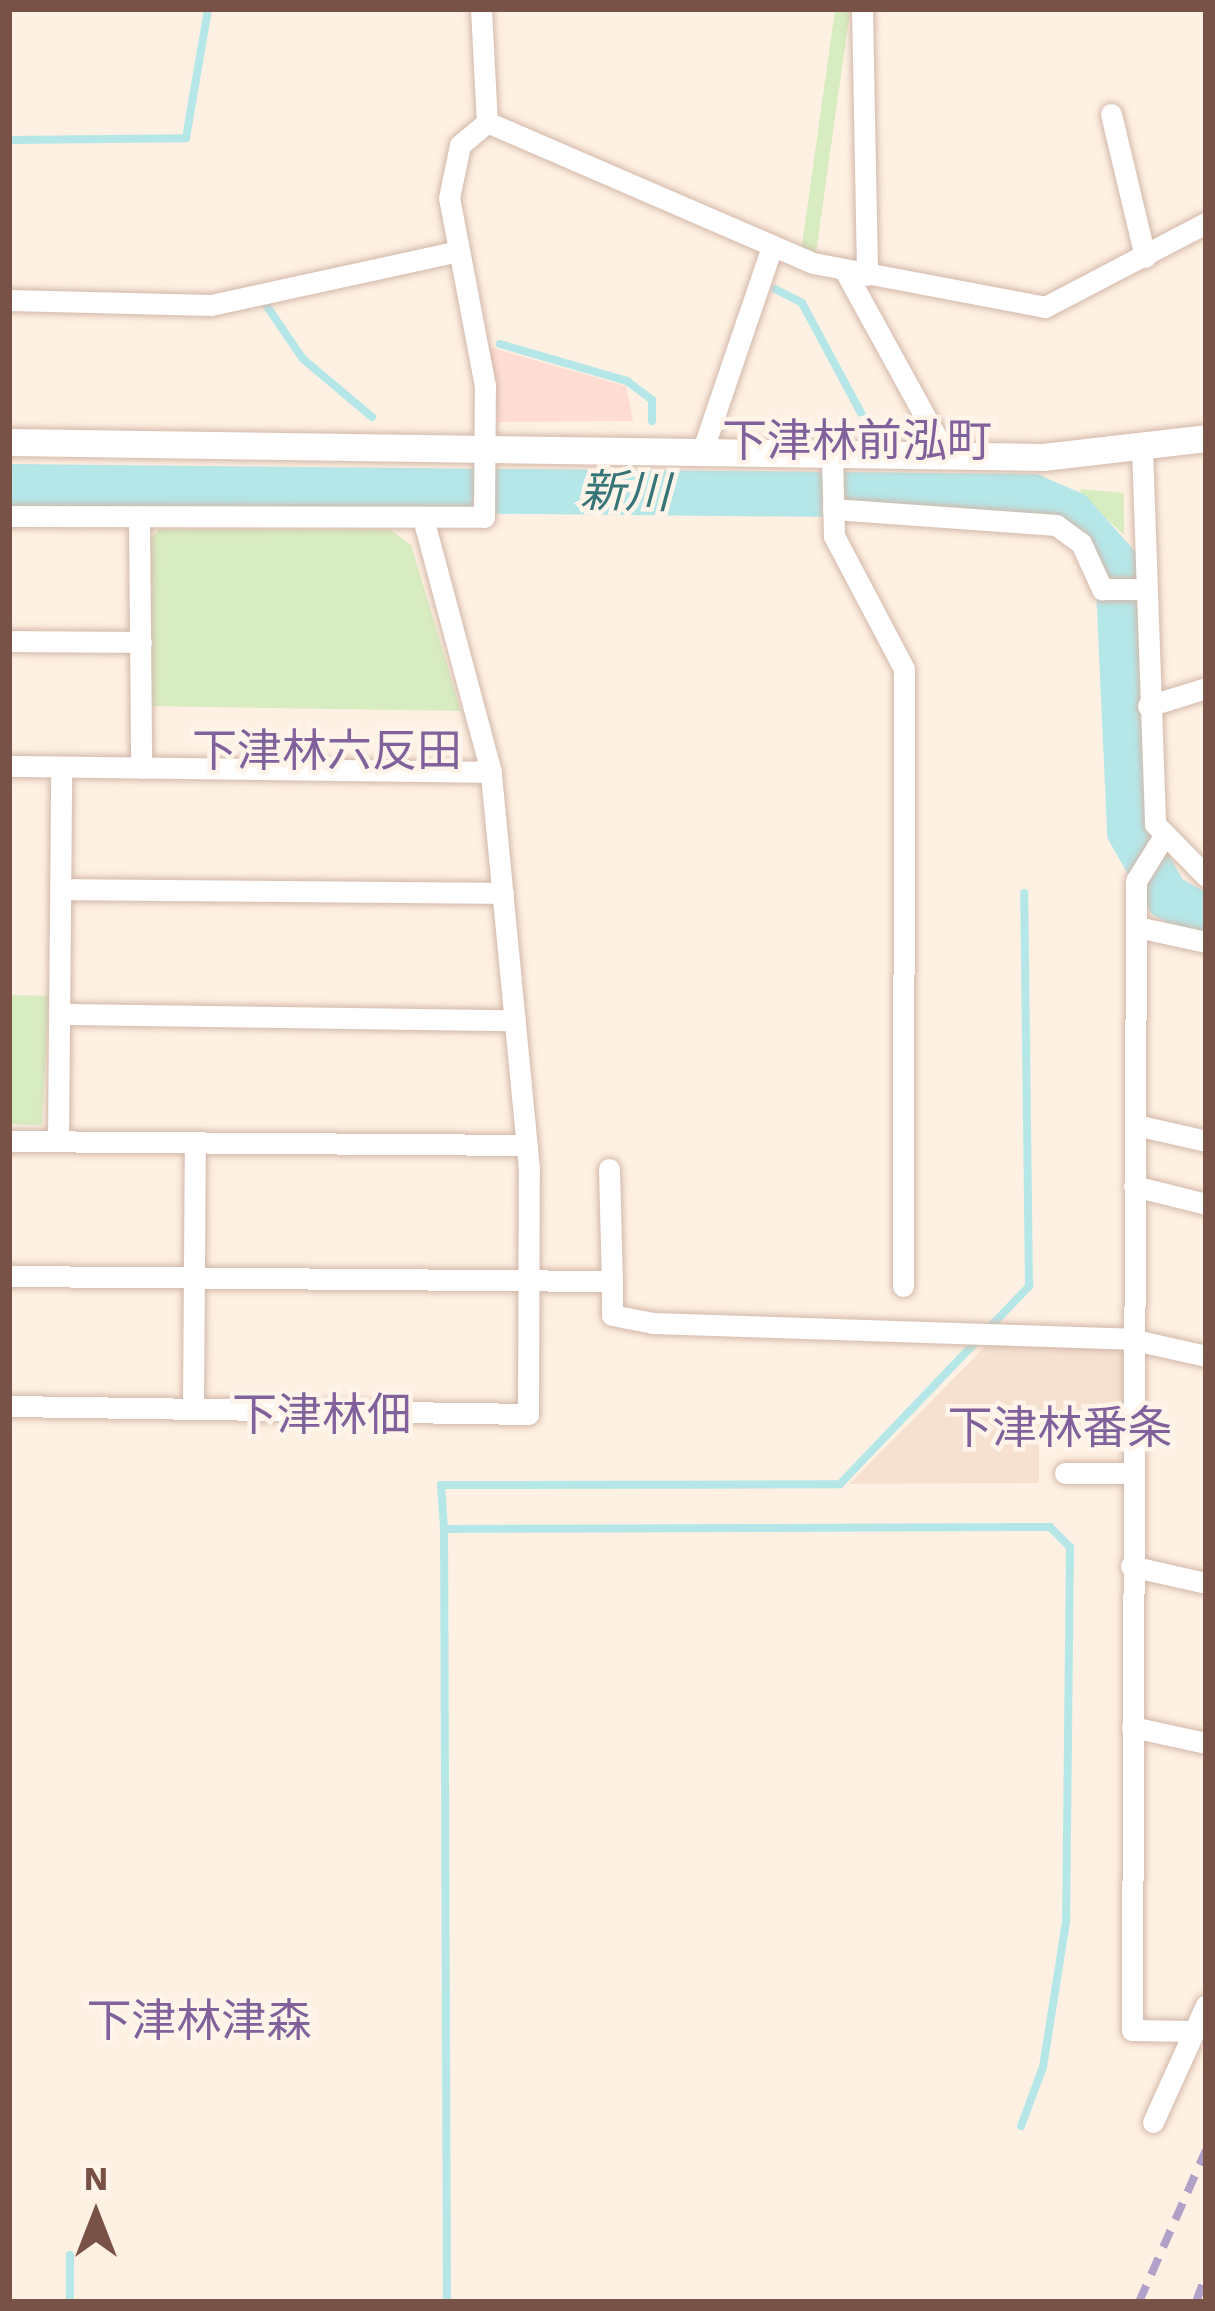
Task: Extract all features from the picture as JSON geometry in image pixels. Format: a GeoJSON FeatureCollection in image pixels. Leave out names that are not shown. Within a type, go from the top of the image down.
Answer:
{"type":"FeatureCollection","features":[{"type":"Feature","properties":{"kind":"street"},"geometry":{"type":"LineString","coordinates":[[482,9],[487,122]]}},
{"type":"Feature","properties":{"kind":"street"},"geometry":{"type":"LineString","coordinates":[[862,9],[856,273],[946,455]]}},
{"type":"Feature","properties":{"kind":"street"},"geometry":{"type":"LineString","coordinates":[[1111,114],[1145,257]]}},
{"type":"Feature","properties":{"kind":"street"},"geometry":{"type":"LineString","coordinates":[[487,122],[772,247],[856,273],[1045,307],[1206,223]]}},
{"type":"Feature","properties":{"kind":"street"},"geometry":{"type":"LineString","coordinates":[[9,516],[484,517],[486,463],[478,327],[455,252],[448,198],[460,145],[487,122]]}},
{"type":"Feature","properties":{"kind":"street"},"geometry":{"type":"LineString","coordinates":[[701,455],[772,247]]}},
{"type":"Feature","properties":{"kind":"street"},"geometry":{"type":"LineString","coordinates":[[9,300],[211,305],[455,252]]}},
{"type":"Feature","properties":{"kind":"street"},"geometry":{"type":"LineString","coordinates":[[9,442],[486,463],[701,455],[946,455],[1142,448],[1206,439]]}},
{"type":"Feature","properties":{"kind":"street"},"geometry":{"type":"LineString","coordinates":[[1142,448],[1149,775],[1162,838],[1206,876]]}},
{"type":"Feature","properties":{"kind":"street"},"geometry":{"type":"LineString","coordinates":[[832,455],[834,536],[904,669],[903,1286]]}},
{"type":"Feature","properties":{"kind":"street"},"geometry":{"type":"LineString","coordinates":[[833,509],[1056,526],[1081,543],[1102,589],[1145,589]]}},
{"type":"Feature","properties":{"kind":"street"},"geometry":{"type":"LineString","coordinates":[[139,517],[141,768]]}},
{"type":"Feature","properties":{"kind":"street"},"geometry":{"type":"LineString","coordinates":[[9,1406],[528,1414],[527,1145],[491,772],[423,519]]}},
{"type":"Feature","properties":{"kind":"street"},"geometry":{"type":"LineString","coordinates":[[9,641],[141,642]]}},
{"type":"Feature","properties":{"kind":"street"},"geometry":{"type":"LineString","coordinates":[[1148,706],[1206,688]]}},
{"type":"Feature","properties":{"kind":"street"},"geometry":{"type":"LineString","coordinates":[[9,766],[491,772]]}},
{"type":"Feature","properties":{"kind":"street"},"geometry":{"type":"LineString","coordinates":[[58,1140],[62,767]]}},
{"type":"Feature","properties":{"kind":"street"},"geometry":{"type":"LineString","coordinates":[[1162,838],[1136,881],[1132,2030],[1192,2031]]}},
{"type":"Feature","properties":{"kind":"street"},"geometry":{"type":"LineString","coordinates":[[62,889],[503,892]]}},
{"type":"Feature","properties":{"kind":"street"},"geometry":{"type":"LineString","coordinates":[[1138,927],[1206,942]]}},
{"type":"Feature","properties":{"kind":"street"},"geometry":{"type":"LineString","coordinates":[[61,1014],[515,1019]]}},
{"type":"Feature","properties":{"kind":"street"},"geometry":{"type":"LineString","coordinates":[[1136,1125],[1206,1141]]}},
{"type":"Feature","properties":{"kind":"street"},"geometry":{"type":"LineString","coordinates":[[9,1141],[527,1145]]}},
{"type":"Feature","properties":{"kind":"street"},"geometry":{"type":"LineString","coordinates":[[193,1408],[195,1144]]}},
{"type":"Feature","properties":{"kind":"street"},"geometry":{"type":"LineString","coordinates":[[609,1168],[612,1315],[653,1322],[1131,1339],[1206,1356]]}},
{"type":"Feature","properties":{"kind":"street"},"geometry":{"type":"LineString","coordinates":[[1134,1186],[1206,1204]]}},
{"type":"Feature","properties":{"kind":"street"},"geometry":{"type":"LineString","coordinates":[[9,1276],[612,1281]]}},
{"type":"Feature","properties":{"kind":"street"},"geometry":{"type":"LineString","coordinates":[[1064,1473],[1131,1473]]}},
{"type":"Feature","properties":{"kind":"street"},"geometry":{"type":"LineString","coordinates":[[1131,1566],[1206,1582]]}},
{"type":"Feature","properties":{"kind":"street"},"geometry":{"type":"LineString","coordinates":[[1132,1727],[1206,1743]]}},
{"type":"Feature","properties":{"kind":"street"},"geometry":{"type":"LineString","coordinates":[[1153,2122],[1206,2005]]}},
{"type":"Feature","properties":{"kind":"shaded area"},"geometry":{"type":"Polygon","coordinates":[[[489,347],[626,386],[633,421],[497,422],[489,347]]]}},
{"type":"Feature","properties":{"kind":"shaded area"},"geometry":{"type":"Polygon","coordinates":[[[992,1340],[1125,1341],[1122,1430],[1039,1429],[1039,1483],[849,1484],[992,1340]]]}},
{"type":"Feature","properties":{"kind":"green space"},"geometry":{"type":"Polygon","coordinates":[[[835,10],[850,12],[815,261],[800,259],[835,10]]]}},
{"type":"Feature","properties":{"kind":"green space"},"geometry":{"type":"Polygon","coordinates":[[[1081,489],[1124,493],[1124,535],[1080,494],[1081,489]]]}},
{"type":"Feature","properties":{"kind":"green space"},"geometry":{"type":"Polygon","coordinates":[[[159,529],[391,530],[411,545],[461,711],[150,706],[150,540],[159,529]]]}},
{"type":"Feature","properties":{"kind":"green space"},"geometry":{"type":"Polygon","coordinates":[[[9,995],[49,996],[42,1125],[9,1124],[9,995]]]}},
{"type":"Feature","properties":{"kind":"waterway"},"geometry":{"type":"LineString","coordinates":[[9,140],[186,138],[208,9]]}},
{"type":"Feature","properties":{"kind":"waterway"},"geometry":{"type":"LineString","coordinates":[[775,289],[802,303],[863,417]]}},
{"type":"Feature","properties":{"kind":"waterway"},"geometry":{"type":"LineString","coordinates":[[262,299],[303,359],[372,417]]}},
{"type":"Feature","properties":{"kind":"waterway"},"geometry":{"type":"LineString","coordinates":[[500,344],[627,381],[652,400],[652,421]]}},
{"type":"Feature","properties":{"kind":"waterway","name":"新川"},"geometry":{"type":"LineString","coordinates":[[9,486],[1032,496],[1071,513],[1117,565],[1129,831],[1166,896],[1206,917]]}},
{"type":"Feature","properties":{"kind":"waterway"},"geometry":{"type":"LineString","coordinates":[[444,1529],[441,1485],[840,1484],[1029,1286],[1024,893]]}},
{"type":"Feature","properties":{"kind":"waterway"},"geometry":{"type":"LineString","coordinates":[[447,2302],[444,1529],[1050,1527],[1070,1547],[1066,1922],[1043,2067],[1021,2126]]}},
{"type":"Feature","properties":{"kind":"waterway"},"geometry":{"type":"LineString","coordinates":[[70,2255],[70,2302]]}},
{"type":"Feature","properties":{"kind":"railway"},"geometry":{"type":"LineString","coordinates":[[1139,2302],[1206,2150]]}},
{"type":"Feature","properties":{"kind":"railway"},"geometry":{"type":"LineString","coordinates":[[1196,2302],[1206,2274]]}},
{"type":"Feature","properties":{"kind":"district","name":"下津林前泓町"},"geometry":{"type":"Point","coordinates":[857,441]}},
{"type":"Feature","properties":{"kind":"district","name":"下津林六反田"},"geometry":{"type":"Point","coordinates":[327,751]}},
{"type":"Feature","properties":{"kind":"district","name":"下津林佃"},"geometry":{"type":"Point","coordinates":[322,1415]}},
{"type":"Feature","properties":{"kind":"district","name":"下津林番条"},"geometry":{"type":"Point","coordinates":[1060,1428]}},
{"type":"Feature","properties":{"kind":"district","name":"下津林津森"},"geometry":{"type":"Point","coordinates":[199,2021]}}]}
